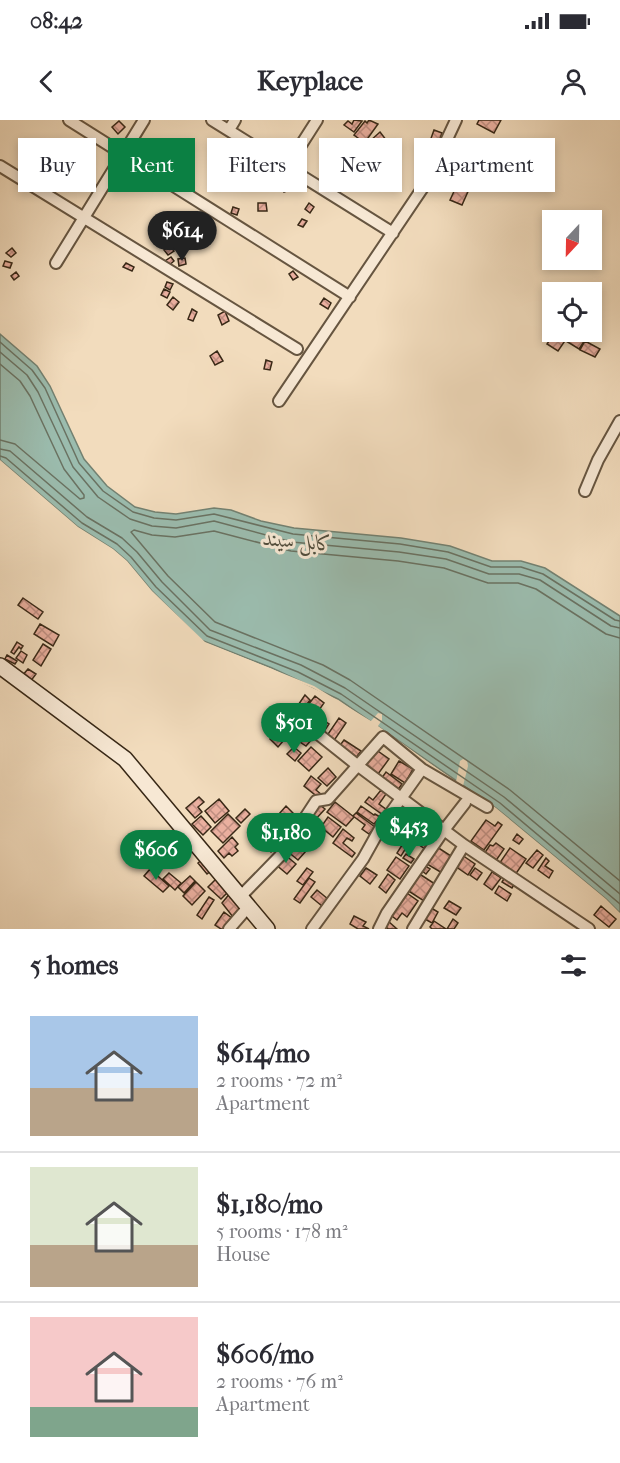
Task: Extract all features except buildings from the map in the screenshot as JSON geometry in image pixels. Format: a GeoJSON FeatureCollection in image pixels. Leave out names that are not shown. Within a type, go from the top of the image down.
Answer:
{"type":"FeatureCollection","features":[{"type":"Feature","properties":{"kind":"street"},"geometry":{"type":"LineString","coordinates":[[69,120],[108,145]]}},
{"type":"Feature","properties":{"kind":"street"},"geometry":{"type":"LineString","coordinates":[[133,138],[144,120]]}},
{"type":"Feature","properties":{"kind":"street"},"geometry":{"type":"LineString","coordinates":[[212,120],[242,138]]}},
{"type":"Feature","properties":{"kind":"street"},"geometry":{"type":"LineString","coordinates":[[229,130],[235,120]]}},
{"type":"Feature","properties":{"kind":"street"},"geometry":{"type":"LineString","coordinates":[[306,138],[317,120]]}},
{"type":"Feature","properties":{"kind":"street"},"geometry":{"type":"LineString","coordinates":[[279,401],[428,180],[456,120]]}},
{"type":"Feature","properties":{"kind":"street"},"geometry":{"type":"LineString","coordinates":[[0,166],[297,349]]}},
{"type":"Feature","properties":{"kind":"street"},"geometry":{"type":"LineString","coordinates":[[56,263],[108,179]]}},
{"type":"Feature","properties":{"kind":"street"},"geometry":{"type":"LineString","coordinates":[[307,179],[393,233]]}},
{"type":"Feature","properties":{"kind":"street"},"geometry":{"type":"LineString","coordinates":[[183,192],[350,297]]}},
{"type":"Feature","properties":{"kind":"street"},"geometry":{"type":"LineString","coordinates":[[585,491],[598,460],[620,421]]}},
{"type":"Feature","properties":{"kind":"street"},"geometry":{"type":"LineString","coordinates":[[0,666],[125,759],[267,929]]}},
{"type":"Feature","properties":{"kind":"street"},"geometry":{"type":"LineString","coordinates":[[293,714],[464,845],[589,929]]}},
{"type":"Feature","properties":{"kind":"street"},"geometry":{"type":"LineString","coordinates":[[229,929],[245,901],[280,856],[316,801],[328,799],[383,737],[422,769],[487,807]]}},
{"type":"Feature","properties":{"kind":"street"},"geometry":{"type":"LineString","coordinates":[[312,929],[363,858],[401,797],[422,769]]}},
{"type":"Feature","properties":{"kind":"street"},"geometry":{"type":"LineString","coordinates":[[379,929],[387,913],[465,803]]}},
{"type":"Feature","properties":{"kind":"street"},"geometry":{"type":"LineString","coordinates":[[413,929],[464,845]]}},
{"type":"Feature","properties":{"kind":"water","name":"کابل سيند"},"geometry":{"type":"Polygon","coordinates":[[[0,334],[37,366],[50,386],[84,459],[107,486],[135,507],[176,514],[214,508],[231,510],[261,521],[294,528],[401,538],[450,546],[492,561],[521,561],[545,568],[620,616],[620,913],[496,808],[338,699],[272,668],[201,640],[152,591],[127,561],[113,549],[78,527],[0,460],[0,334]]]}},
{"type":"Feature","properties":{"kind":"pier"},"geometry":{"type":"Polygon","coordinates":[[[0,460],[78,527],[113,549],[127,561],[152,591],[205,642],[314,686],[371,721],[378,713],[382,714],[382,720],[378,726],[456,782],[460,761],[467,760],[468,766],[463,786],[496,808],[606,899],[620,913],[620,916],[494,810],[336,701],[313,688],[199,642],[111,551],[77,530],[9,473],[0,464],[0,460]]]}}]}
